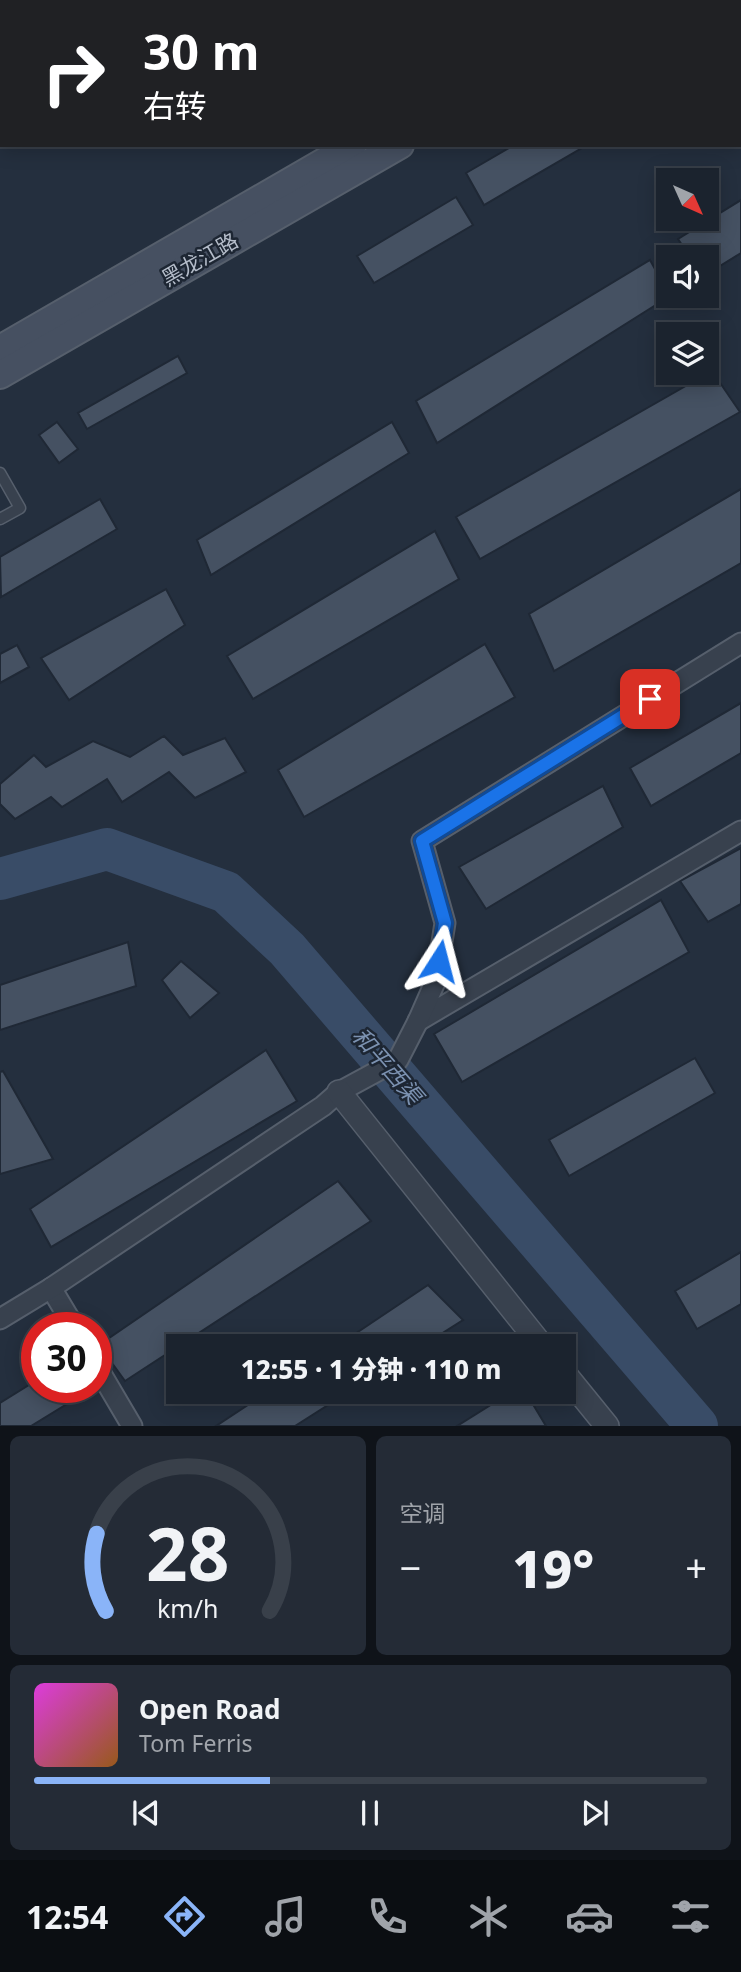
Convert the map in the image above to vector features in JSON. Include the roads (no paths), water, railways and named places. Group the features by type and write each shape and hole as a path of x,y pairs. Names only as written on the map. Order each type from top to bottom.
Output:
{"main road":[{"name":"黑龙江路","path":"0,349 350,147"},
{"name":"黑龙江路","path":"0,375 397,147"}],"street":[{"path":"0,1319 323,1107 340,1092 398,1060 436,980 445,923 422,841 741,642"},
{"path":"418,1021 741,831"},
{"path":"340,1092 532,1334"},
{"path":"51,1288 65,1312"},
{"path":"576,1388 607,1426"},
{"path":"112,1392 132,1426"}],"lane":[{"path":"0,472 20,508 0,519"}],"waterway":[{"name":"和平西渠","path":"0,879 107,849 226,892 287,949 697,1426"}]}
